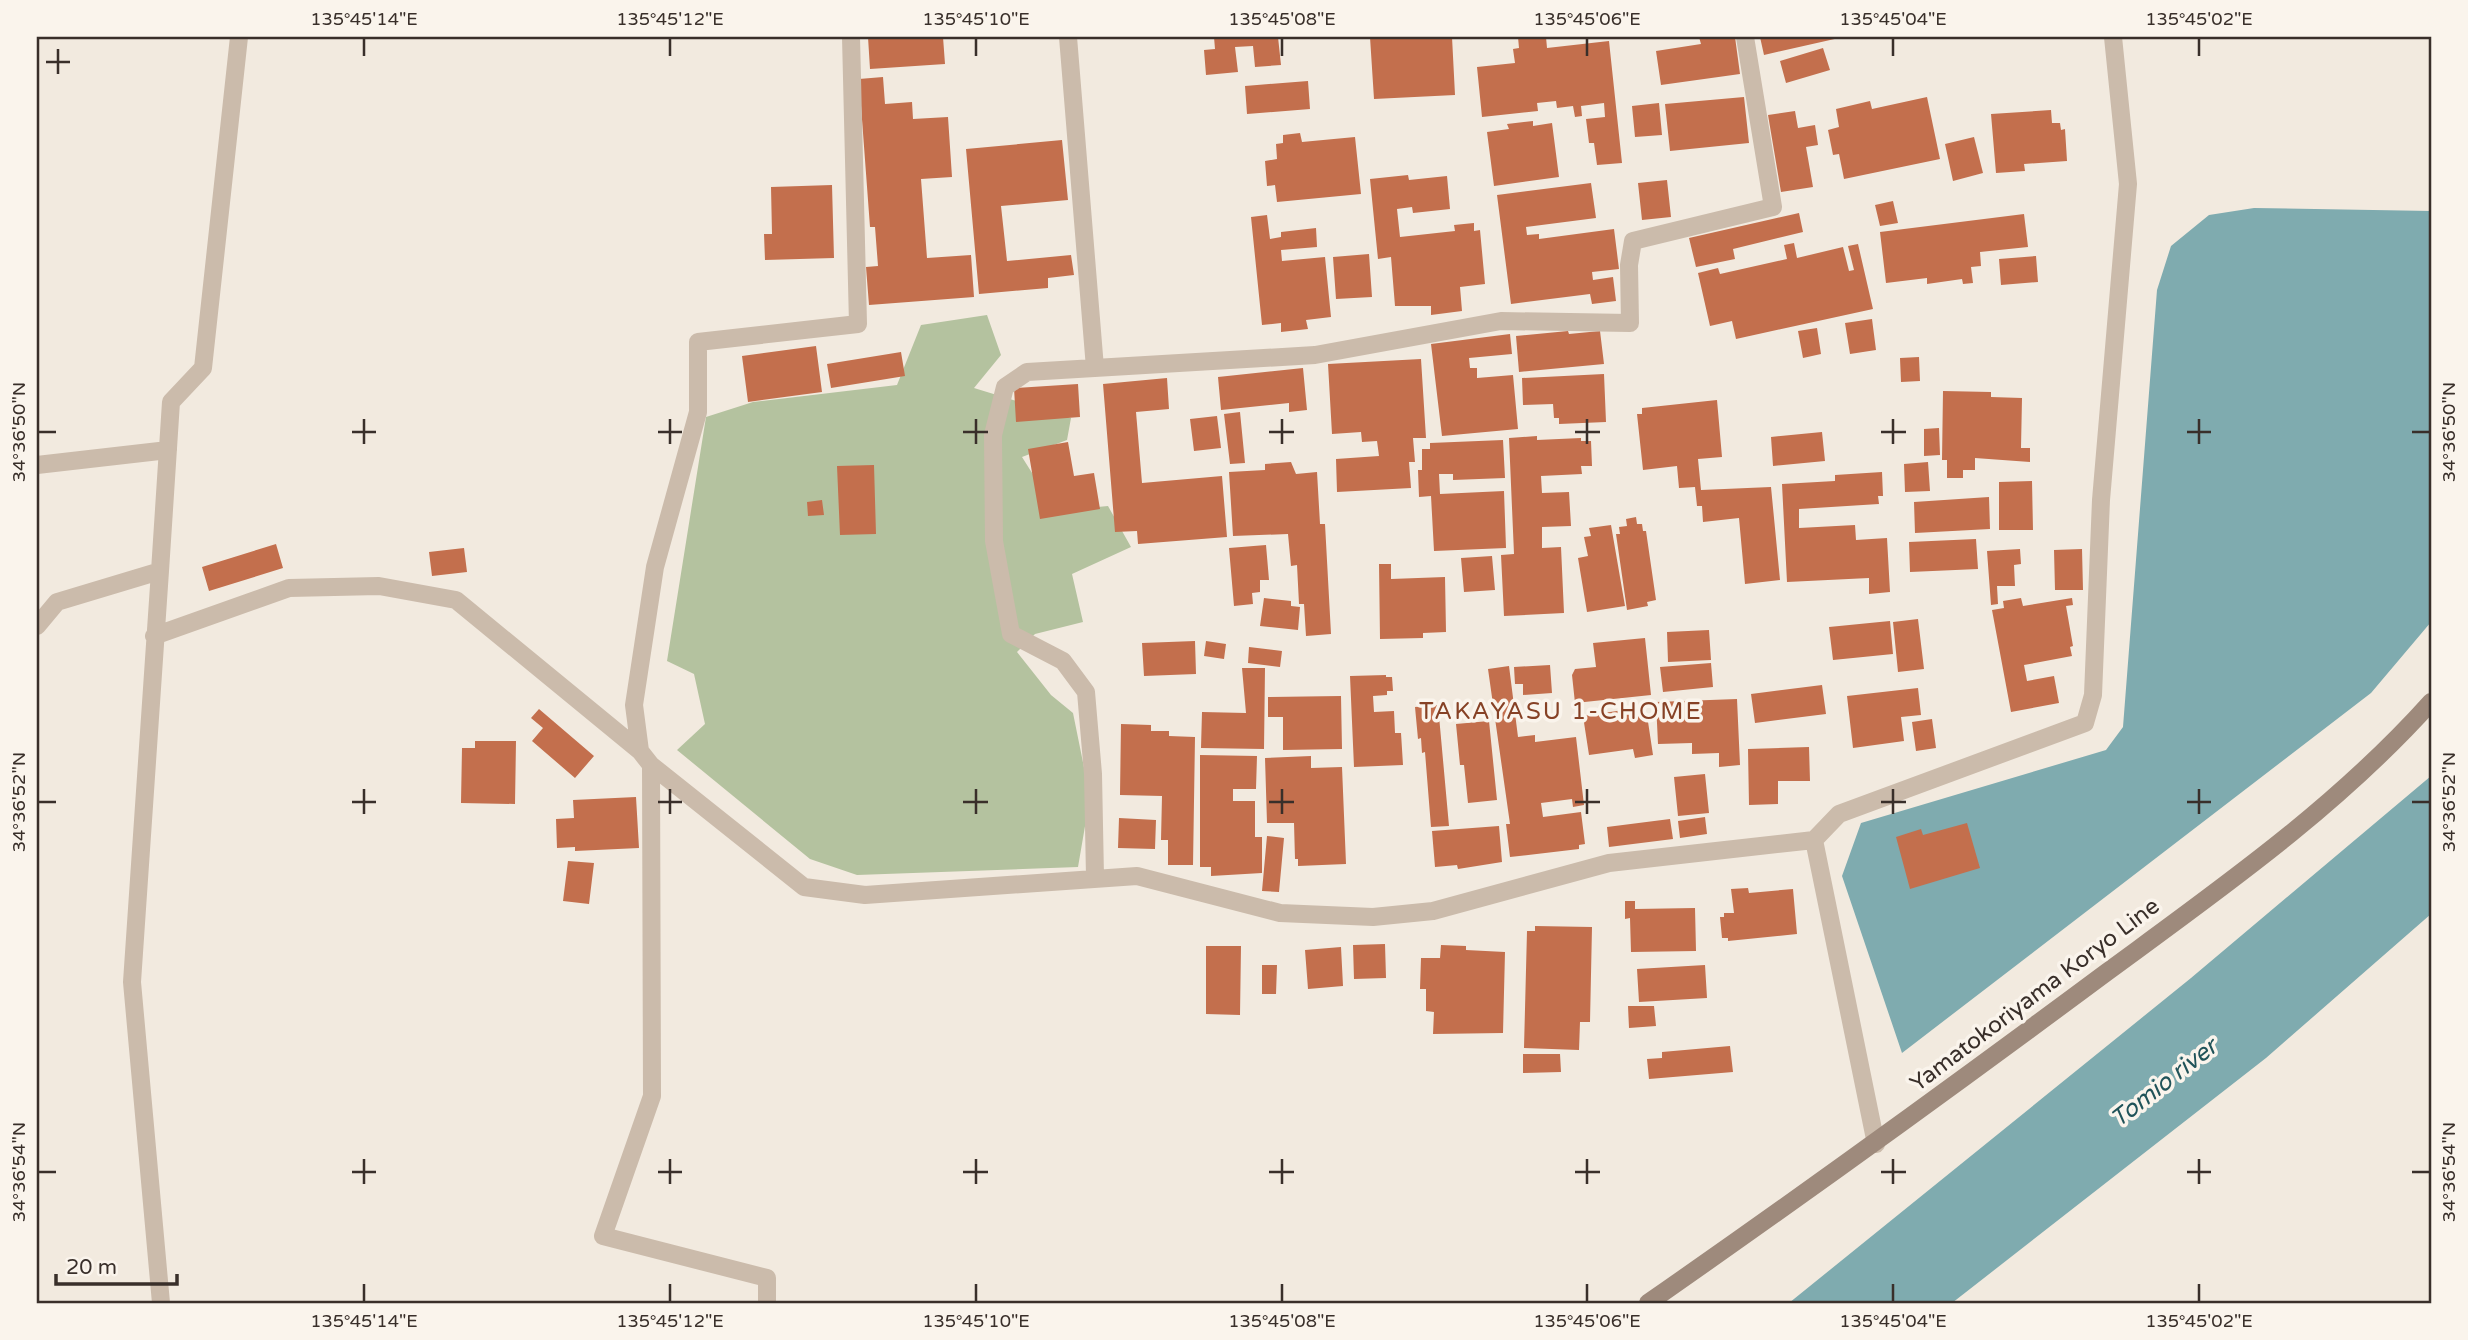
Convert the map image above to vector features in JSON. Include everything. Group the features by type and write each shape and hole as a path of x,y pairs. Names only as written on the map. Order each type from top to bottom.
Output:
{"main road":[{"name":"Yamatokoriyama Koryo Line","path":"1648,1303 1876,1144 2275,848 2407,729 2431,702"}],"street":[{"path":"161,1303 132,982 171,402 203,368 239,37"},
{"path":"767,1303 768,1278 603,1236 652,1096 646,758 634,705 655,567 698,412 698,342 858,324 851,37"},
{"path":"1068,37 1094,369"},
{"path":"1094,877 1093,774 1086,692 1063,662 1011,634 994,541 993,435 1005,387 1027,372 1315,355 1501,321 1630,323 1629,265 1633,241 1773,207 1745,37"},
{"path":"154,635 289,588 379,586 456,600 804,887 865,895 1137,876 1280,913 1373,916 1433,911 1609,863 1814,840 1839,814 2085,723 2093,695 2101,500 2128,184 2113,37"},
{"path":"37,465 168,450"},
{"path":"37,626 57,601 160,571"},
{"path":"1814,840 1876,1144"}],"green space":[{"path":"987,315 1001,355 974,388 1071,418 1067,440 1022,457 1056,511 1108,506 1131,547 1072,574 1083,622 1035,634 1017,652 1051,695 1073,713 1090,797 1078,867 857,875 810,859 677,750 705,724 694,674 667,661 706,417 753,402 897,385 921,325"}],"water":[{"path":"2254,208 2431,211 2431,622 2371,693 1902,1053 1842,876 1861,823 2106,750 2123,727 2157,290 2171,246 2209,215"},
{"name":"Tomio river","path":"2431,776 2431,914 2266,1058 1952,1303 1789,1303 2191,978"}],"building":[{"path":"868,37 943,37 945,64 870,69"},
{"path":"1214,37 1278,37 1281,65 1255,67 1253,46 1235,47 1238,72 1206,75 1204,50 1215,49"},
{"path":"1370,37 1452,37 1455,95 1374,99"},
{"path":"1518,37 1546,37 1547,48 1609,41 1622,163 1597,165 1594,143 1589,143 1586,119 1605,117 1604,103 1581,106 1582,116 1575,117 1573,106 1557,108 1556,101 1537,103 1538,111 1482,117 1477,67 1515,63 1513,49 1519,48"},
{"path":"1699,37 1735,37 1740,74 1661,85 1656,51 1701,44"},
{"path":"1760,37 1839,37 1839,38 1764,55"},
{"path":"1823,48 1830,70 1786,83 1780,61"},
{"path":"883,77 885,104 912,102 913,119 948,117 952,177 921,179 927,258 971,255 974,297 869,305 866,267 878,266 875,227 870,227 859,79"},
{"path":"1308,81 1310,109 1247,114 1245,86"},
{"path":"1744,97 1749,143 1670,151 1665,104"},
{"path":"1927,97 1940,159 1844,179 1839,154 1833,155 1828,130 1839,127 1836,109 1870,101 1872,109"},
{"path":"1659,103 1662,135 1635,137 1632,106"},
{"path":"2051,110 2052,123 2060,123 2061,130 2065,129 2067,161 2024,164 2025,171 1996,173 1991,114"},
{"path":"1795,111 1798,128 1815,125 1818,145 1806,147 1813,187 1781,192 1768,115"},
{"path":"1533,121 1533,126 1552,123 1559,177 1494,186 1487,132 1509,129 1507,124"},
{"path":"1300,133 1302,142 1355,137 1361,194 1277,202 1275,185 1267,186 1265,161 1277,159 1276,144 1283,143 1283,135"},
{"path":"1974,137 1983,173 1953,181 1945,144"},
{"path":"1062,140 1068,200 1001,206 1007,261 1071,255 1074,275 1048,278 1048,288 979,294 966,149"},
{"path":"1408,175 1409,180 1447,176 1450,209 1413,213 1412,207 1397,209 1400,237 1455,231 1454,225 1474,223 1474,231 1480,230 1485,284 1460,287 1462,311 1431,315 1431,306 1395,306 1391,257 1378,259 1370,179"},
{"path":"1667,180 1671,217 1642,220 1638,183"},
{"path":"1591,183 1596,218 1526,227 1527,235 1539,234 1539,239 1614,229 1619,269 1592,272 1593,280 1613,277 1616,301 1592,304 1590,294 1511,304 1497,195"},
{"path":"832,185 834,258 765,260 764,234 772,234 771,187"},
{"path":"1893,201 1898,223 1880,226 1875,205"},
{"path":"1799,213 1803,232 1733,249 1735,259 1696,267 1689,238"},
{"path":"2024,214 2028,247 1980,252 1981,266 1971,267 1973,283 1963,284 1962,279 1927,284 1927,278 1886,283 1880,232"},
{"path":"1267,215 1270,239 1281,237 1281,232 1316,228 1317,247 1281,250 1282,261 1325,257 1331,317 1306,320 1308,329 1281,332 1281,323 1262,325 1251,217"},
{"path":"1794,243 1797,258 1843,247 1849,271 1854,270 1848,246 1858,244 1873,309 1736,339 1732,321 1710,326 1698,273 1718,268 1720,274 1787,259 1784,245"},
{"path":"1369,254 1372,297 1336,299 1333,257"},
{"path":"2036,256 2038,282 2001,285 1999,259"},
{"path":"1872,319 1876,350 1850,354 1845,323"},
{"path":"1817,328 1821,354 1803,358 1798,331"},
{"path":"1568,331 1569,334 1600,331 1604,364 1519,372 1516,336"},
{"path":"1510,334 1512,354 1469,358 1470,368 1477,368 1477,378 1513,375 1518,429 1442,436 1431,344"},
{"path":"816,346 822,392 748,402 742,356"},
{"path":"901,352 905,376 831,388 827,364"},
{"path":"1919,357 1920,381 1901,382 1900,358"},
{"path":"1421,359 1426,438 1413,438 1415,462 1409,462 1411,488 1337,492 1336,459 1379,456 1377,441 1362,442 1361,432 1332,434 1328,364"},
{"path":"1303,368 1307,410 1289,412 1289,403 1221,410 1218,377"},
{"path":"1604,374 1606,422 1559,424 1559,418 1554,418 1553,404 1523,405 1522,378"},
{"path":"1167,378 1169,409 1136,412 1142,483 1222,476 1227,537 1138,544 1137,531 1115,532 1103,384"},
{"path":"1078,384 1080,417 1016,422 1014,388"},
{"path":"1943,391 1991,392 1991,397 2022,398 2021,448 2030,448 2030,462 1975,458 1975,470 1963,470 1963,478 1947,478 1947,460 1942,460"},
{"path":"1717,400 1722,457 1698,459 1701,490 1771,487 1780,580 1745,584 1739,518 1703,522 1702,506 1697,506 1695,487 1679,488 1677,466 1643,470 1637,414 1642,414 1642,408"},
{"path":"1240,412 1245,463 1230,464 1224,414"},
{"path":"1217,416 1221,448 1194,451 1190,419"},
{"path":"1939,428 1940,455 1924,456 1924,429"},
{"path":"1822,432 1825,461 1773,466 1771,437"},
{"path":"1537,436 1537,440 1581,438 1581,441 1591,441 1592,466 1581,466 1582,474 1541,476 1542,493 1569,492 1571,526 1542,527 1542,548 1561,547 1564,613 1504,616 1501,555 1514,554 1509,438"},
{"path":"1503,440 1505,478 1453,480 1453,474 1439,474 1440,494 1504,491 1506,548 1434,551 1431,496 1419,497 1418,470 1422,470 1422,449 1430,449 1430,443"},
{"path":"1068,442 1074,476 1094,473 1100,509 1040,519 1028,449"},
{"path":"1291,462 1296,474 1317,472 1320,524 1325,524 1331,634 1306,636 1304,604 1299,604 1297,565 1291,566 1288,534 1233,536 1229,472 1265,470 1265,464"},
{"path":"1928,462 1930,491 1905,492 1904,464"},
{"path":"874,465 876,534 840,535 837,466"},
{"path":"1882,472 1883,496 1878,496 1879,504 1799,509 1799,528 1855,525 1856,540 1887,538 1890,592 1869,594 1869,578 1787,582 1782,484 1835,481 1835,475"},
{"path":"2032,481 2033,530 1999,530 1999,482"},
{"path":"1989,497 1990,529 1915,533 1914,502"},
{"path":"822,500 824,515 808,516 807,502"},
{"path":"1636,517 1637,524 1642,524 1643,531 1646,531 1656,600 1647,602 1648,606 1627,610 1616,534 1620,534 1619,527 1627,526 1626,519"},
{"path":"1611,525 1625,606 1587,612 1578,558 1588,556 1584,537 1591,536 1589,528"},
{"path":"1976,539 1978,569 1910,572 1909,542"},
{"path":"276,544 283,568 209,591 202,567"},
{"path":"1266,545 1269,580 1260,580 1260,592 1252,593 1253,604 1234,606 1229,548"},
{"path":"464,548 467,572 432,576 429,552"},
{"path":"2020,549 2021,564 2014,565 2015,586 1997,586 1998,604 1991,605 1987,551"},
{"path":"2082,549 2083,590 2055,590 2054,550"},
{"path":"1492,556 1495,590 1464,592 1461,558"},
{"path":"1379,564 1391,564 1391,579 1445,577 1446,632 1423,633 1423,638 1380,639"},
{"path":"1264,598 1291,601 1291,606 1300,607 1298,630 1260,626"},
{"path":"2021,598 2023,606 2072,598 2073,605 2066,606 2073,646 2070,647 2072,656 2024,665 2027,681 2054,676 2059,703 2011,712 1992,610 2004,608 2003,601"},
{"path":"1918,619 1924,669 1898,672 1893,622"},
{"path":"1890,621 1893,654 1833,660 1829,627"},
{"path":"1709,630 1711,660 1668,662 1667,632"},
{"path":"1645,638 1651,695 1575,703 1572,675 1575,669 1596,667 1593,643"},
{"path":"1195,641 1196,674 1144,676 1142,643"},
{"path":"1206,641 1226,644 1224,659 1204,656"},
{"path":"1249,647 1282,651 1280,667 1248,663"},
{"path":"1711,663 1713,687 1663,692 1660,667"},
{"path":"1550,665 1552,693 1523,695 1523,684 1515,684 1514,667"},
{"path":"1509,666 1518,737 1535,735 1535,742 1576,737 1584,805 1573,807 1572,799 1541,803 1543,817 1581,812 1585,844 1579,845 1579,849 1510,857 1506,824 1510,824 1488,669"},
{"path":"1242,668 1265,668 1264,749 1201,748 1202,712 1246,713"},
{"path":"1350,676 1392,677 1393,691 1387,691 1387,695 1373,696 1374,712 1394,711 1395,733 1401,733 1403,765 1354,767"},
{"path":"1822,685 1826,714 1755,723 1751,694"},
{"path":"1918,688 1921,715 1901,717 1904,741 1853,748 1847,696"},
{"path":"1341,696 1342,749 1283,750 1283,717 1268,717 1268,697"},
{"path":"1737,699 1740,765 1719,767 1719,753 1692,754 1692,743 1658,744 1656,702"},
{"path":"1438,705 1449,826 1431,827 1425,752 1422,753 1421,738 1418,739 1415,707"},
{"path":"1637,708 1639,715 1647,715 1653,755 1635,758 1633,749 1589,755 1583,716"},
{"path":"539,709 594,756 575,778 532,741 543,728 531,718"},
{"path":"1932,719 1936,748 1916,751 1912,722"},
{"path":"1489,721 1497,800 1468,803 1464,765 1460,765 1456,724"},
{"path":"1121,724 1151,725 1151,731 1169,731 1169,736 1195,737 1193,865 1168,865 1168,840 1161,840 1162,796 1120,795"},
{"path":"475,741 516,741 515,804 461,803 462,748 475,748"},
{"path":"1809,747 1810,781 1778,781 1778,804 1749,805 1748,749"},
{"path":"1200,755 1257,756 1256,789 1233,789 1233,801 1255,801 1255,837 1262,837 1262,873 1211,876 1211,867 1200,867"},
{"path":"1311,756 1311,768 1342,767 1346,864 1298,866 1298,859 1295,859 1294,823 1267,823 1265,758"},
{"path":"1705,774 1709,813 1678,816 1674,777"},
{"path":"636,797 639,848 575,851 575,847 557,848 556,819 574,818 573,800"},
{"path":"1705,817 1707,834 1680,838 1678,821"},
{"path":"1119,818 1156,820 1155,849 1118,848"},
{"path":"1670,819 1673,839 1609,847 1607,827"},
{"path":"1967,823 1980,868 1910,889 1896,837 1921,829 1923,835"},
{"path":"1499,826 1502,862 1458,869 1457,865 1435,867 1432,831"},
{"path":"1267,836 1284,838 1279,892 1262,891"},
{"path":"568,861 594,863 589,904 563,901"},
{"path":"1748,888 1749,893 1793,889 1797,934 1728,941 1728,938 1722,938 1720,917 1724,917 1724,913 1734,913 1731,889"},
{"path":"1625,901 1635,901 1635,909 1695,908 1696,951 1631,952 1630,918 1625,919"},
{"path":"1535,926 1592,927 1590,1022 1580,1022 1579,1050 1524,1048 1527,931 1535,931"},
{"path":"1385,944 1386,978 1354,979 1353,945"},
{"path":"1441,945 1466,946 1466,950 1505,952 1503,1033 1433,1034 1434,1012 1426,1011 1426,989 1420,989 1421,958 1440,958"},
{"path":"1206,946 1241,946 1240,1015 1206,1014"},
{"path":"1341,947 1343,986 1308,989 1305,950"},
{"path":"1262,965 1277,965 1276,994 1262,994"},
{"path":"1705,965 1707,998 1639,1002 1637,969"},
{"path":"1628,1006 1654,1006 1656,1026 1629,1028"},
{"path":"1730,1046 1733,1072 1649,1079 1647,1059 1662,1058 1662,1052"},
{"path":"1523,1054 1560,1054 1561,1072 1523,1073"}],"district":[{"name":"TAKAYASU 1-CHOME","path":"1561,711"}]}
